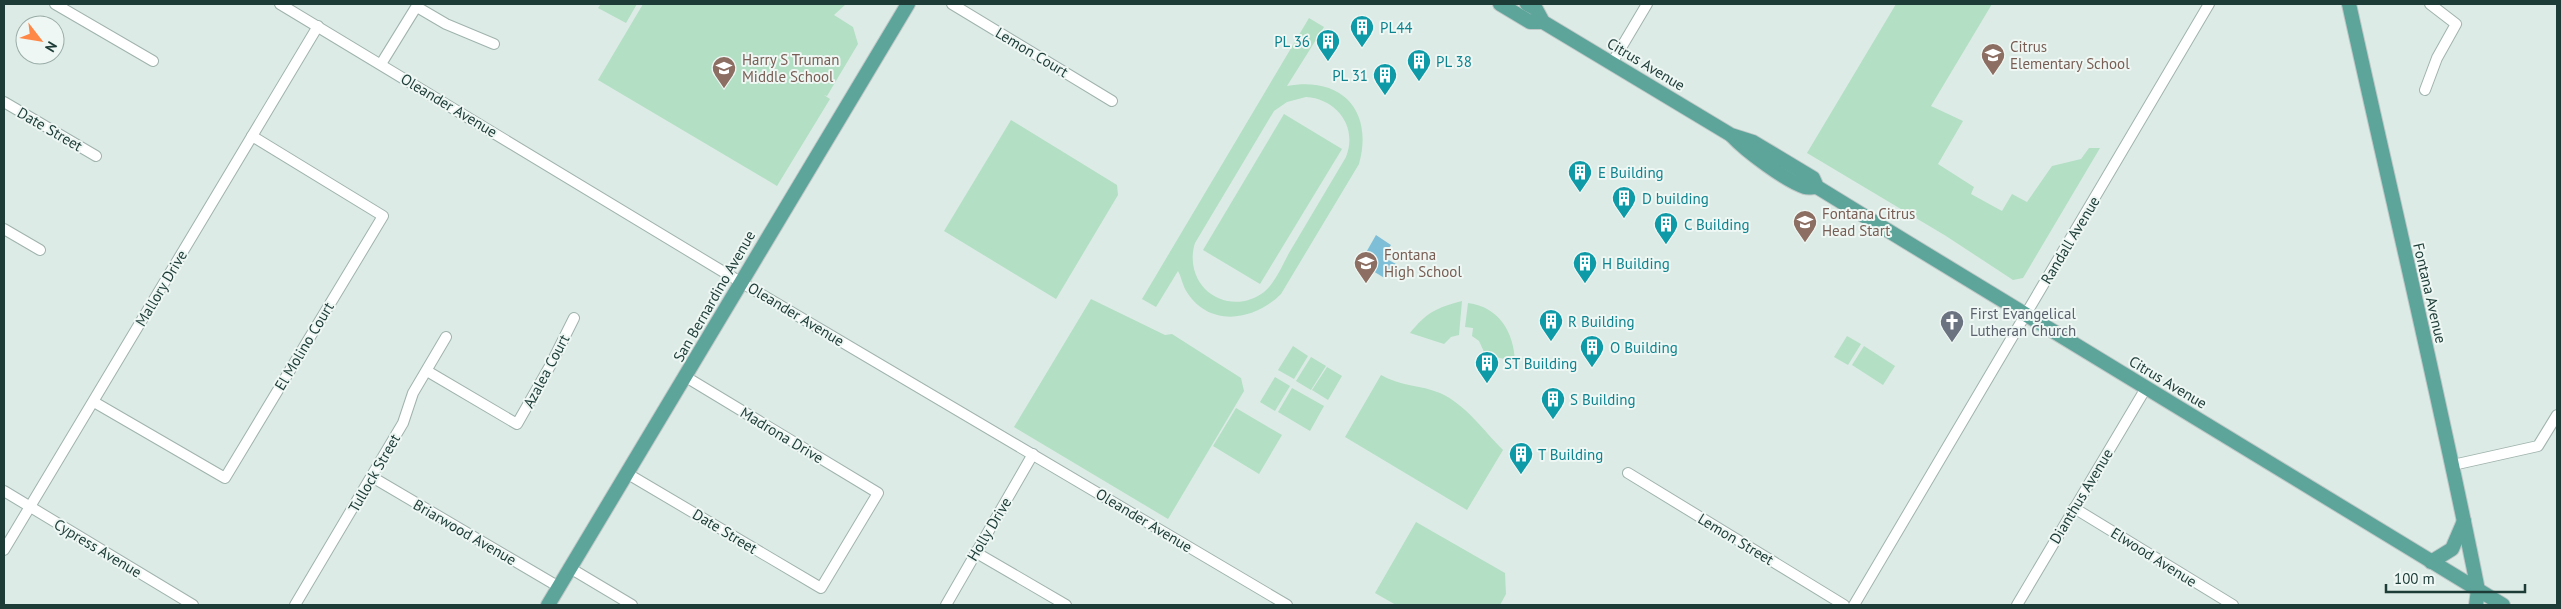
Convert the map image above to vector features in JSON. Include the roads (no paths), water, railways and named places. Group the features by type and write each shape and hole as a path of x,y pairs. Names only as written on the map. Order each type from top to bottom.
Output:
{"main road":[{"name":"San Bernardino Avenue","path":"548,605 908,4"},
{"name":"Citrus Avenue","path":"1500,4 1530,22 1543,22 1731,135 1762,147 1813,178 1817,187 2503,605"},
{"name":"Citrus Avenue","path":"1527,4 1536,9 1543,22"},
{"name":"Fontana Avenue","path":"2349,4 2396,220 2453,466 2478,590 2476,605"},
{"path":"2432,562 2452,549 2464,520"},
{"name":"Fontana Avenue","path":"2478,590 2488,605"}],"street":[{"path":"55,4 153,61"},
{"name":"Oleander Avenue","path":"280,4 742,282 1287,605"},
{"name":"Lemon Court","path":"952,4 1112,100"},
{"path":"1612,63 1647,4"},
{"name":"Randall Avenue","path":"1854,605 2209,4"},
{"path":"2426,90 2437,58 2456,24 2430,4"},
{"path":"381,64 418,5 446,24 494,44"},
{"name":"Mallory Drive","path":"4,550 318,26"},
{"name":"Date Street","path":"4,102 96,156"},
{"name":"El Molino Court","path":"94,402 225,478 383,216 252,136"},
{"path":"4,229 40,250"},
{"name":"Azalea Court","path":"427,371 517,424 550,366 574,318"},
{"name":"Tullock Street","path":"295,605 403,423 413,393 446,337"},
{"name":"Madrona Drive","path":"686,377 878,493 821,588"},
{"name":"Dianthus Avenue","path":"2017,605 2146,388"},
{"path":"2453,466 2538,446 2557,415"},
{"name":"Holly Drive","path":"946,605 1033,454"},
{"name":"Lemon Street","path":"1628,473 1844,605"},
{"name":"Date Street","path":"628,474 821,588"},
{"name":"Briarwood Avenue","path":"372,477 559,586"},
{"name":"Cypress Avenue","path":"4,491 193,605"},
{"name":"Elwood Avenue","path":"2074,508 2233,605"},
{"path":"975,552 1066,605"},
{"path":"570,568 632,605"}],"water":[{"path":"1376,235 1391,245 1383,257 1396,264 1386,279 1360,263"}],"place":[{"name":"PL44","path":"1362,48"},
{"name":"PL 36","path":"1328,62"},
{"name":"Citrus Elementary School","path":"1993,76"},
{"name":"PL 38","path":"1419,82"},
{"name":"Harry S Truman Middle School","path":"724,89"},
{"name":"PL 31","path":"1385,96"},
{"name":"E Building","path":"1580,193"},
{"name":"D building","path":"1624,219"},
{"name":"Fontana Citrus Head Start","path":"1805,243"},
{"name":"C Building","path":"1666,245"},
{"name":"Fontana High School","path":"1366,284"},
{"name":"H Building","path":"1585,284"},
{"name":"R Building","path":"1551,342"},
{"name":"First Evangelical Lutheran Church","path":"1952,343"},
{"name":"O Building","path":"1592,368"},
{"name":"ST Building","path":"1487,384"},
{"name":"S Building","path":"1553,420"},
{"name":"T Building","path":"1521,475"}]}
